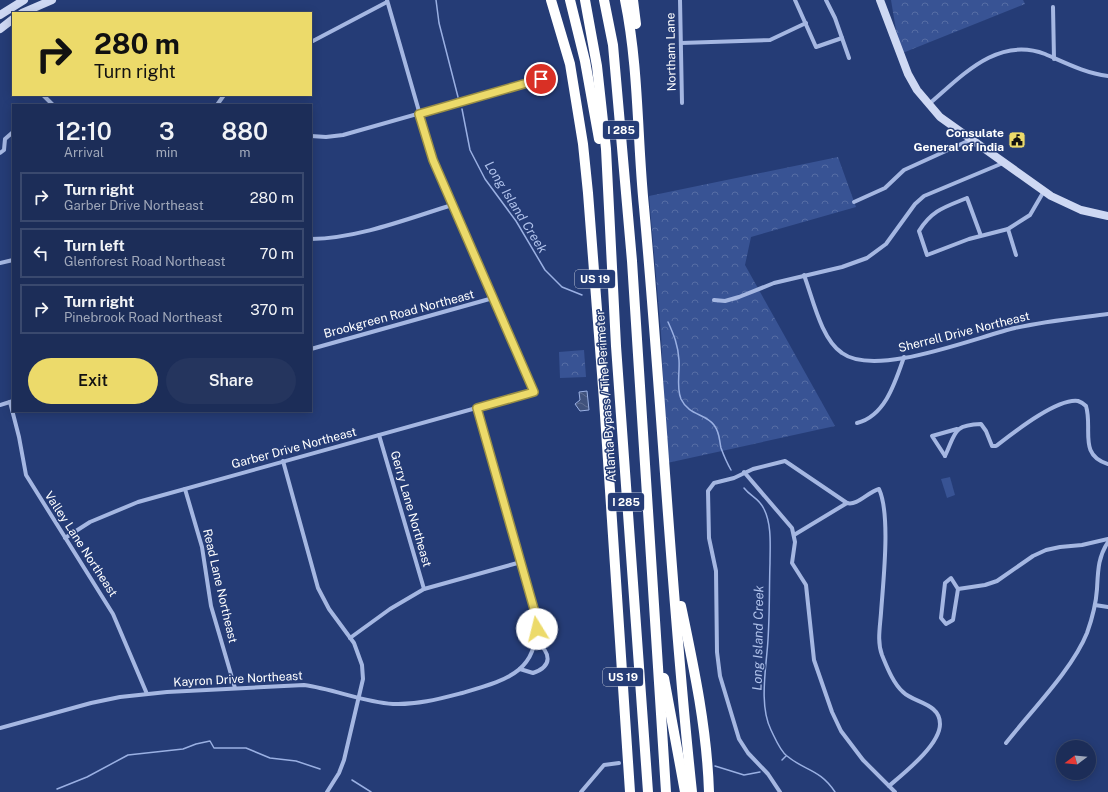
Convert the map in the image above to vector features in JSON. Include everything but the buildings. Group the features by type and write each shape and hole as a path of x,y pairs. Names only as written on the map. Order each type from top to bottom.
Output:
{"highway":[{"name":"US 19","path":"552,0 570,64 583,144 588,193 604,400 630,792"},
{"path":"570,0 589,81 608,205"},
{"name":"Atlanta Bypass / The Perimeter","path":"585,0 602,102 617,361 648,792"},
{"name":"I 285","path":"604,0 613,45 632,261 666,792"},
{"path":"625,0 635,64 638,142 656,343 671,558 692,792"},
{"path":"633,0 637,36 639,88 638,142"},
{"path":"671,558 695,676 708,756 709,792"},
{"path":"655,633 685,792"}],"main road":[{"path":"0,15 24,0"},
{"path":"24,12 52,0"},
{"path":"880,0 908,74 928,104 940,117 970,140 1044,191 1071,206 1108,216"},
{"path":"0,29 12,20"}],"street":[{"name":"Northam Lane","path":"680,0 682,103"},
{"path":"795,0 816,47 842,38"},
{"path":"826,0 835,18 849,58"},
{"path":"312,41 387,1 433,160 493,298"},
{"path":"1053,6 1054,59"},
{"path":"681,43 770,40 806,23"},
{"path":"928,104 974,65 996,53 1012,50 1038,52 1075,68 1108,76"},
{"path":"312,136 326,137 343,135 541,79"},
{"path":"44,96 52,104"},
{"path":"0,153 4,150 5,139 12,133"},
{"path":"854,202 885,188 904,170 970,140"},
{"path":"714,300 725,301 774,283 842,267 867,258 886,244 915,204 924,196 1003,163"},
{"path":"981,236 967,198 945,207 927,218 919,231 927,256 969,239 981,236 1008,229 1030,215 1044,191"},
{"path":"312,239 343,236 398,222 452,205"},
{"path":"1008,229 1016,255"},
{"path":"0,263 12,260"},
{"name":"Sherrell Drive Northeast","path":"804,275 828,340 842,354 858,361 878,362 922,354 1015,328 1108,314"},
{"name":"Brookgreen Road Northeast","path":"312,349 493,298"},
{"name":"Garber Drive Northeast","path":"65,538 90,522 116,510 283,461 534,392 493,298"},
{"path":"857,423 876,414 897,378 904,357"},
{"path":"957,429 945,456 932,436 957,429 966,424 981,424 986,431 992,446 996,446 1030,420 1067,403 1078,401 1086,406 1090,417 1088,444 1090,452 1102,462 1108,464"},
{"path":"0,404 11,402"},
{"name":"Kayron Drive Northeast","path":"0,728 91,703 147,694 304,685 326,688 392,704 426,702 498,683 510,677 520,669 530,656 536,641 536,616 477,408"},
{"name":"Valley Lane Northeast","path":"13,412 26,475 113,614 147,694"},
{"name":"Gerry Lane Northeast","path":"380,435 424,589"},
{"path":"283,461 318,588 329,609 358,650 362,665 362,679 359,697 344,760 339,773 327,792"},
{"path":"780,792 768,774 748,753 739,739 718,664 716,571 709,538 708,490 714,483 734,478 744,472 785,461 846,503"},
{"path":"744,472 788,521 794,535 792,563 806,585 814,660 832,712 841,731 852,748 895,792"},
{"name":"Read Lane Northeast","path":"186,489 202,547 212,606 234,688"},
{"path":"794,535 846,503 854,503 872,490 879,489 881,494 885,538 879,633 881,652 886,666 901,691 930,706 937,714 940,723 938,732 922,758 889,786"},
{"path":"958,589 997,581 1033,556 1046,550 1082,545 1108,539"},
{"path":"1006,743 1073,659 1086,634 1095,605 1100,558 1108,542"},
{"path":"350,638 390,609 424,589 521,562"},
{"path":"951,578 958,589 953,620 946,624 941,618 945,583 951,578"},
{"path":"1095,605 1108,607"},
{"path":"520,669 533,673 541,670 547,662 548,657 545,648 536,641"},
{"path":"581,792 600,768 609,764 618,763"}],"green space":[{"path":"891,0 1023,0 1025,4 900,54"},
{"path":"838,157 856,207 751,237 745,265 835,426 667,463 661,333 649,196"},
{"path":"584,350 586,377 560,378 559,352"},
{"path":"950,477 955,495 947,498 941,479"}],"water":[{"path":"587,391 589,410 580,411 575,404 580,400 579,392"}],"waterway":[{"name":"Long Island Creek","path":"436,0 439,23 458,97"},
{"name":"Long Island Creek","path":"462,109 470,150 485,179 516,221 545,270 562,287 582,295"},
{"name":"Long Island Creek","path":"668,322 678,350 678,380 681,399 688,409 706,418 714,425 718,433 721,448 731,470"},
{"name":"Long Island Creek","path":"744,488 762,505 767,515 770,536 769,619 764,691 765,712 771,730 784,754 818,774 835,792"},
{"path":"57,789 87,777 128,755 183,749 210,741 214,748 246,748 270,758 296,761 320,769"},
{"name":"Long Island Creek","path":"782,760 786,756"},
{"path":"715,766 744,775 760,772"},
{"path":"352,780 371,792"}],"place":[{"name":"Consulate General of India","path":"1017,140"}],"route":[{"path":"537,629 536,616 477,408 534,392 433,160 419,114 541,79"}]}
